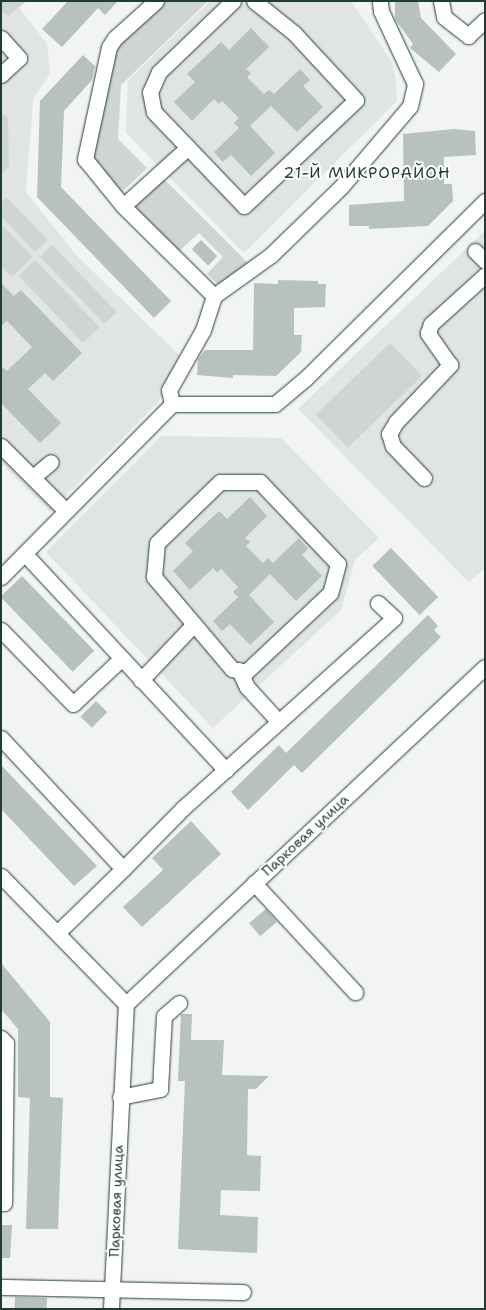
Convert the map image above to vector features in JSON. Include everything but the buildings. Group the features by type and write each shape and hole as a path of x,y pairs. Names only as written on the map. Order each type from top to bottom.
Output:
{"street":[{"path":"156,1 115,38 109,47 84,159 123,206 214,296"},
{"path":"233,1 159,72 150,92 154,112 186,149 244,206 356,100 294,33 254,1"},
{"path":"441,1 444,17 468,36 485,20"},
{"path":"172,404 169,390 203,330 214,296 271,255 341,187 410,106 415,84 377,4"},
{"path":"1,38 19,58 1,75"},
{"path":"123,206 186,149"},
{"path":"1,577 65,510 172,404 275,404 306,378 485,201"},
{"path":"424,478 393,446 389,434 396,422 450,365 428,333 431,324 485,275"},
{"path":"1,446 65,510"},
{"path":"33,477 51,462"},
{"path":"220,482 260,482 338,564 330,594 246,672 238,670 232,669 154,577 157,543 220,482"},
{"path":"25,554 120,659 226,770"},
{"path":"57,933 226,770 394,618 378,603"},
{"path":"141,680 194,624"},
{"path":"1,630 73,704 120,659"},
{"name":"Парковая улица","path":"111,1309 126,1004 485,667"},
{"path":"238,670 247,687 279,722"},
{"path":"1,738 123,869"},
{"path":"1,876 126,1004"},
{"path":"254,884 355,992"},
{"path":"120,1097 160,1090 164,1016 179,1003"},
{"path":"1,1038 6,1043 4,1203 1,1203"},
{"path":"1,1288 243,1292"}],"shaded area":[{"path":"1,1 14,1 47,44 50,74 33,99 26,192 76,255 179,355 159,401 50,512 1,463"},
{"path":"1,1 27,1 8,16 1,10"},
{"path":"164,1 208,1 121,85 118,139 147,168 122,192 117,190 91,157 116,42"},
{"path":"210,1 351,1 393,64 396,83 397,101 244,253 126,133 128,80"},
{"path":"1,114 8,117 9,167 1,174"},
{"path":"161,176 250,265 222,288 207,274 223,257 199,233 179,251 135,207 134,204"},
{"path":"6,197 48,240 35,252 1,216 1,202"},
{"path":"1,224 33,257 12,277 1,266"},
{"path":"485,231 485,568 469,582 298,409"},
{"path":"52,245 117,312 104,324 40,257"},
{"path":"35,260 100,327 83,343 18,276"},
{"path":"390,343 422,376 348,448 316,415"},
{"path":"161,436 281,438 379,538 355,560 341,610 213,728 46,552"}],"district":[{"name":"21-Й МИКРОРАЙОН","path":"367,173"}]}
